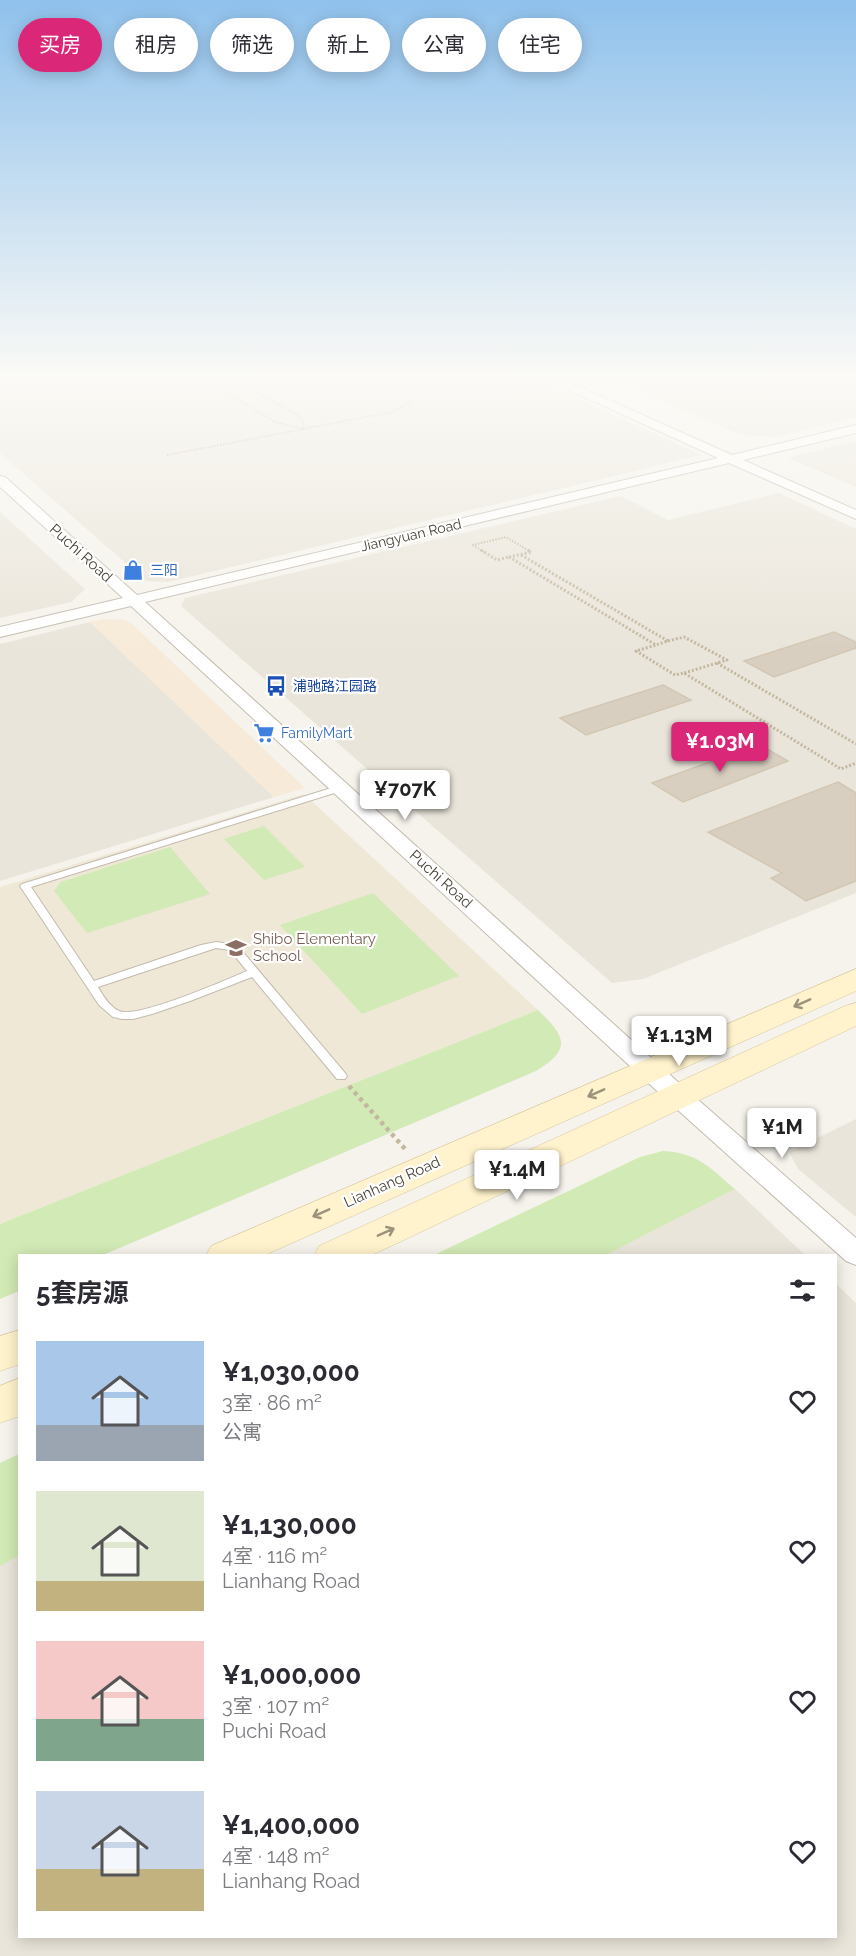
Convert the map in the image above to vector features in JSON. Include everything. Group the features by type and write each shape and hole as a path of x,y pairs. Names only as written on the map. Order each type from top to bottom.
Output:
{"street":[{"name":"Jiangyuan Road","path":"0,632 669,467"},
{"path":"761,467 856,515"},
{"path":"782,467 835,491"},
{"name":"Puchi Road","path":"0,480 679,1097 856,1254"},
{"name":"Lianhang Road","path":"230,1254 856,979"},
{"path":"337,1254 856,1014"},
{"path":"0,1354 18,1347"},
{"path":"0,1405 18,1397"}],"lane":[{"path":"254,972 144,1013 122,1016 108,1008 24,886 341,788"},
{"path":"92,986 216,945 233,947 341,1076"}],"path":[{"path":"506,537 531,552 509,557 497,560 473,545 506,537"},
{"path":"521,554 669,641"},
{"path":"509,557 656,645"},
{"path":"684,637 727,660 675,675 636,651 669,641 684,637"},
{"path":"717,663 856,744"},
{"path":"684,673 841,769 856,763"},
{"path":"341,1076 423,1169"}],"shaded area":[{"path":"16,467 650,467 168,582 146,581"},
{"path":"810,467 856,467 856,487"},
{"path":"779,493 856,529 856,893 643,979 612,983 181,606 185,598 621,496 668,520"},
{"path":"0,512 85,589 71,602 0,618"},
{"path":"104,619 125,620 131,623 305,788 274,797 90,622"},
{"path":"90,622 274,797 0,881 0,644"},
{"name":"Shibo Elementary School","path":"304,794 538,1010 0,1224 0,887"},
{"path":"856,1119 856,1217 798,1169 789,1152"},
{"path":"735,1189 804,1254 608,1254"},
{"path":"837,1285 856,1303 856,1956 0,1956 0,1566 18,1557 18,1938 837,1938"}],"green space":[{"path":"264,826 305,867 264,880 224,839"},
{"path":"170,847 210,894 87,933 54,891 61,882"},
{"path":"373,893 459,976 362,1014 280,925"},
{"path":"538,1010 559,1035 560,1049 556,1056 536,1071 105,1254 18,1254 18,1291 0,1299 0,1224"},
{"path":"663,1151 694,1158 735,1189 608,1254 436,1254 640,1157"},
{"path":"18,1454 18,1557 0,1566 0,1463"}],"building":[{"path":"834,632 856,642 856,648 774,677 744,661"},
{"path":"663,685 691,700 586,735 560,718"},
{"path":"759,744 788,761 683,802 652,783"},
{"path":"838,782 856,793 856,881 806,901 771,878 782,873 708,832"}],"place":[{"name":"三阳","path":"133,570"},
{"name":"浦驰路江园路","path":"276,686"},
{"name":"FamilyMart","path":"264,733"},
{"name":"Shibo Elementary School","path":"236,948"}]}
